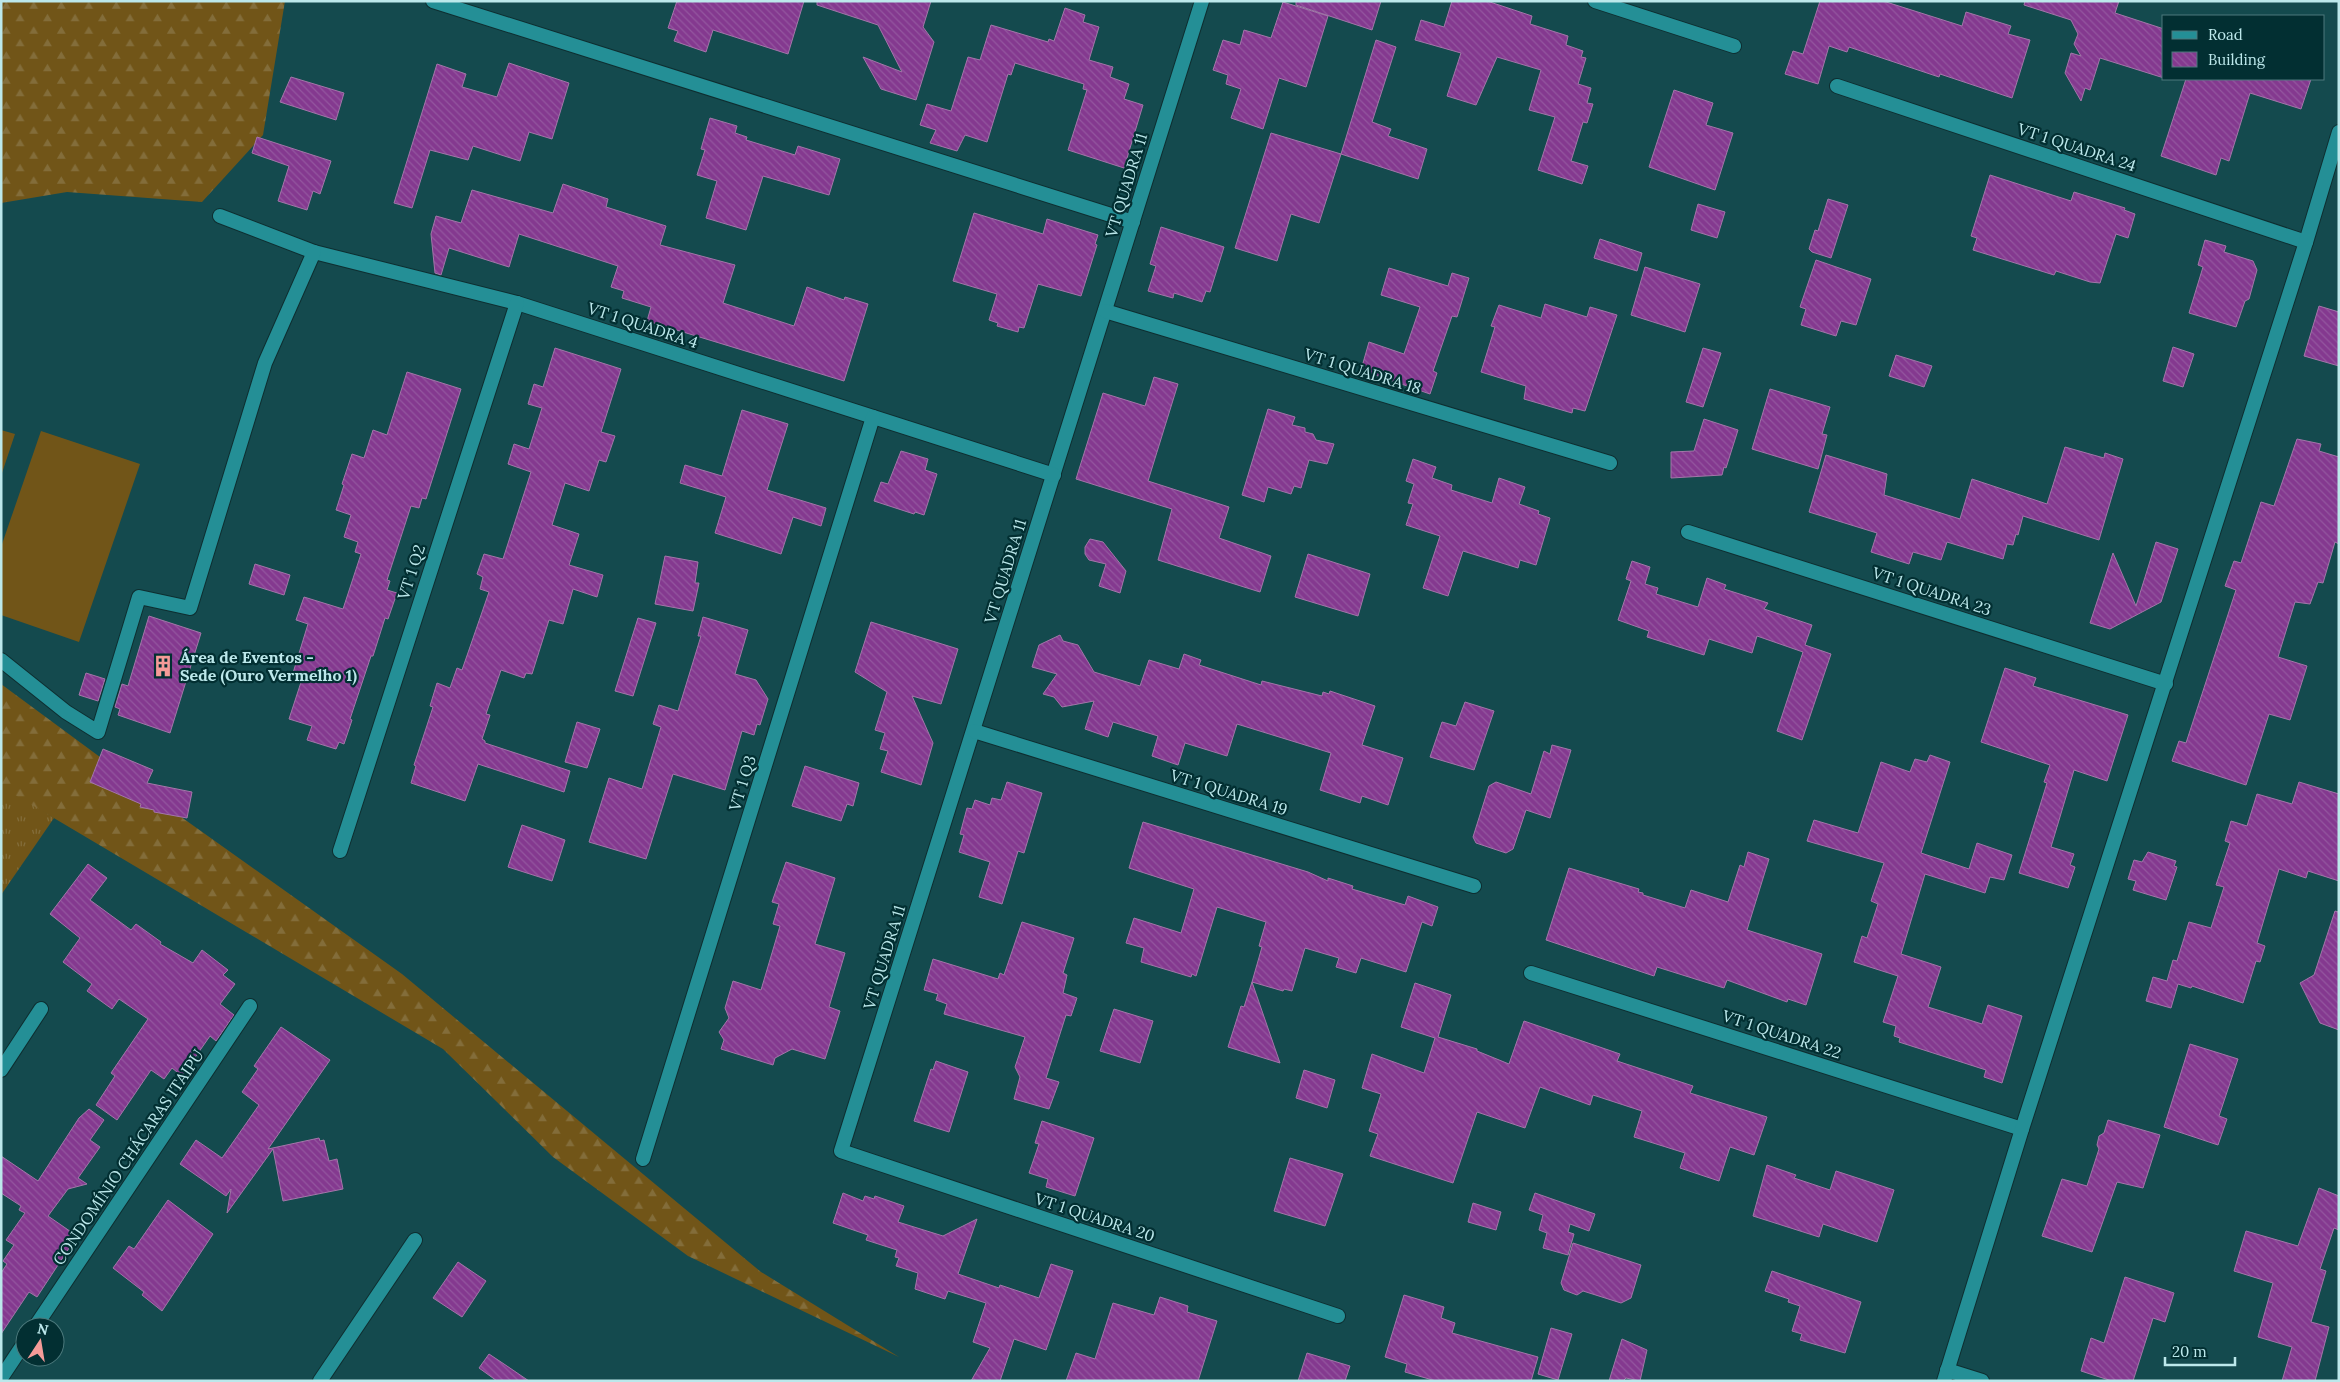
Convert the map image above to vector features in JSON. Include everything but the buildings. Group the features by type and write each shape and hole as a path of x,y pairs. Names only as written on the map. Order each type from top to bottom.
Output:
{"street":[{"path":"433,1 1133,222"},
{"name":"VT QUADRA 11","path":"842,1151 1202,1"},
{"path":"1595,1 1734,46"},
{"name":"VT 1 QUADRA 24","path":"1837,86 2306,242"},
{"path":"1982,1381 1946,1375 2022,1129 2306,242 2339,132"},
{"name":"VT 1 QUADRA 4","path":"220,216 314,252 516,303 1054,475"},
{"path":"1,660 66,712 98,732 139,598 190,608 266,363 314,252"},
{"name":"VT 1 Q2","path":"340,851 516,303"},
{"name":"VT 1 QUADRA 18","path":"1105,311 1610,464"},
{"name":"VT 1 Q3","path":"643,1159 873,417"},
{"name":"VT 1 QUADRA 23","path":"1688,532 2166,684"},
{"name":"VT 1 QUADRA 19","path":"974,731 1474,886"},
{"name":"VT 1 QUADRA 22","path":"1532,973 2022,1129"},
{"name":"CONDOMÍNIO CHÁCARAS ITAIPU","path":"42,1317 250,1006"},
{"path":"1,1070 41,1009"},
{"name":"VT 1 QUADRA 20","path":"842,1151 1338,1316"},
{"path":"320,1381 415,1240"},
{"path":"1,1378 15,1357"}],"green space":[{"path":"1,1 285,1 263,135 202,202 67,192 1,203"},
{"path":"1,430 15,434 1,476"},
{"path":"41,431 140,464 79,642 1,615 1,547"},
{"path":"1,684 184,819 402,974 761,1272 899,1357 688,1256 553,1157 443,1049 10,792 1,784"},
{"path":"1,783 54,818 1,895"}],"place":[{"name":"Área de Eventos - Sede (Ouro Vermelho 1)","path":"163,666"}]}
